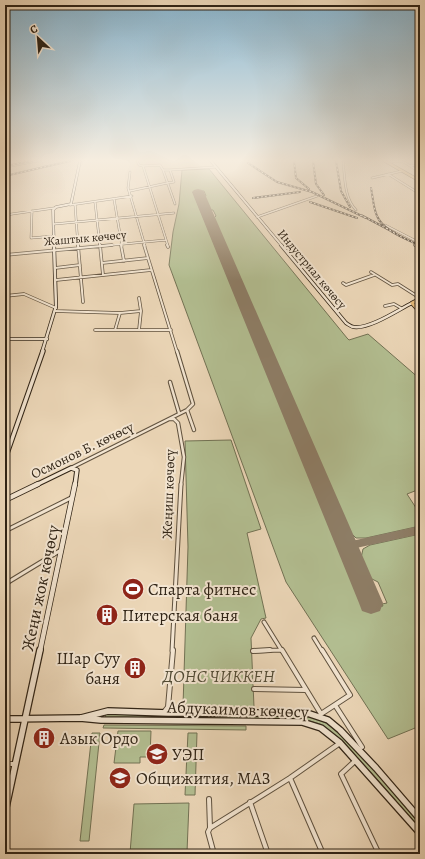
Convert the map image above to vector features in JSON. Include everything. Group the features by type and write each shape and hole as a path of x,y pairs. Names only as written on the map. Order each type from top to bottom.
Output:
{"main road":[{"path":"5,459 55,309 56,280 54,208 70,205 72,201"},
{"name":"Индустриал көчөсү","path":"244,201 341,319 350,326 357,327 401,308"},
{"path":"401,308 420,299"},
{"path":"412,303 420,312"},
{"path":"5,339 46,339"},
{"name":"Жеңи жок көчөсү","path":"5,811 73,497 77,472 71,468"},
{"name":"Осмонов Б. көчөсү","path":"5,500 71,468"},
{"name":"Абдукаимов көчөсү","path":"80,718 108,711 164,713 307,713 322,716 356,745 420,819"},
{"path":"242,712 243,721"},
{"name":"Абдукаимов көчөсү","path":"5,719 80,718 101,720 302,722 312,724 329,732 357,760 420,833"}],"street":[{"path":"70,205 101,201"},
{"path":"114,201 124,261"},
{"path":"133,201 148,258 193,402 193,406 168,419"},
{"path":"154,201 168,247"},
{"path":"257,217 302,201"},
{"path":"350,201 352,207 356,210"},
{"path":"95,202 103,275"},
{"path":"75,204 83,302"},
{"path":"5,215 54,208"},
{"path":"32,211 31,238 54,236"},
{"path":"54,224 174,212"},
{"path":"386,225 420,243"},
{"name":"Жаштык көчөсү","path":"5,255 166,240"},
{"path":"415,245 420,248"},
{"path":"102,263 148,258"},
{"path":"55,268 80,265"},
{"path":"56,280 152,270"},
{"path":"371,272 392,285 398,284 420,299"},
{"path":"343,283 346,285 375,274"},
{"path":"5,296 24,294 55,309 120,313 141,311"},
{"path":"138,330 141,311 139,298"},
{"path":"385,306 394,304 401,308"},
{"path":"115,330 120,313"},
{"path":"95,330 171,330"},
{"path":"170,382 179,413"},
{"path":"187,410 194,430"},
{"name":"Осмонов Б. көчөсү","path":"71,468 168,419"},
{"name":"Жеңиш көчөсү","path":"164,713 168,707 172,662 179,510 184,457 178,423 174,419 168,419"},
{"path":"5,531 73,497"},
{"path":"5,584 61,550"},
{"path":"264,622 322,716 350,695 314,638"},
{"path":"253,651 282,650"},
{"path":"254,689 306,690"},
{"path":"335,705 362,747"},
{"path":"168,707 174,713"},
{"path":"210,828 290,778 340,743"},
{"path":"357,760 341,774 379,854"},
{"path":"5,764 15,764"},
{"path":"290,778 323,854"},
{"path":"209,798 210,828 208,832 214,854"},
{"path":"250,802 268,854"}],"green space":[{"path":"179,201 197,201 364,610 383,606 382,604 387,603 378,582 370,578 361,558 363,549 370,545 420,534 420,726 388,739 286,582 169,265 173,232"},
{"path":"206,201 235,201 349,340 368,334 420,379 420,489 407,494 420,514 420,526 366,538 356,538 350,532 214,218 216,216 213,210 210,210"},
{"name":"ДОНС ЧИККЕН","path":"231,440 261,529 247,533 266,618 261,619 251,638 254,707 183,706 188,547 185,441"},
{"path":"107,714 240,717 239,719 106,718 105,716"},
{"path":"249,714 315,718 326,723 344,738 380,777 420,825 420,829 345,744 320,724 306,720 249,719 246,717"},
{"path":"104,725 246,726 246,730 103,728"},
{"path":"118,731 151,731 150,757 140,757 140,763 114,763"},
{"path":"92,733 100,733 89,841 80,841"},
{"path":"188,733 197,733 195,795 185,795"},
{"path":"189,803 187,852 130,853 134,804"}],"taxiway":[{"path":"347,546 420,530"}],"runway":[{"path":"202,201 371,603"}],"railway":[{"path":"331,201 366,218"},
{"path":"347,201 350,207"},
{"path":"373,201 380,222 393,232"},
{"path":"310,202 357,218"},
{"path":"361,215 393,232"},
{"path":"393,232 420,246"}],"place":[{"name":"Спарта фитнес","path":"133,589"},
{"name":"Питерская баня","path":"107,615"},
{"name":"Шар Суу баня","path":"135,668"},
{"name":"Азык Ордо","path":"44,738"},
{"name":"УЭП","path":"157,754"},
{"name":"Общижития, МАЗ","path":"120,778"}]}
